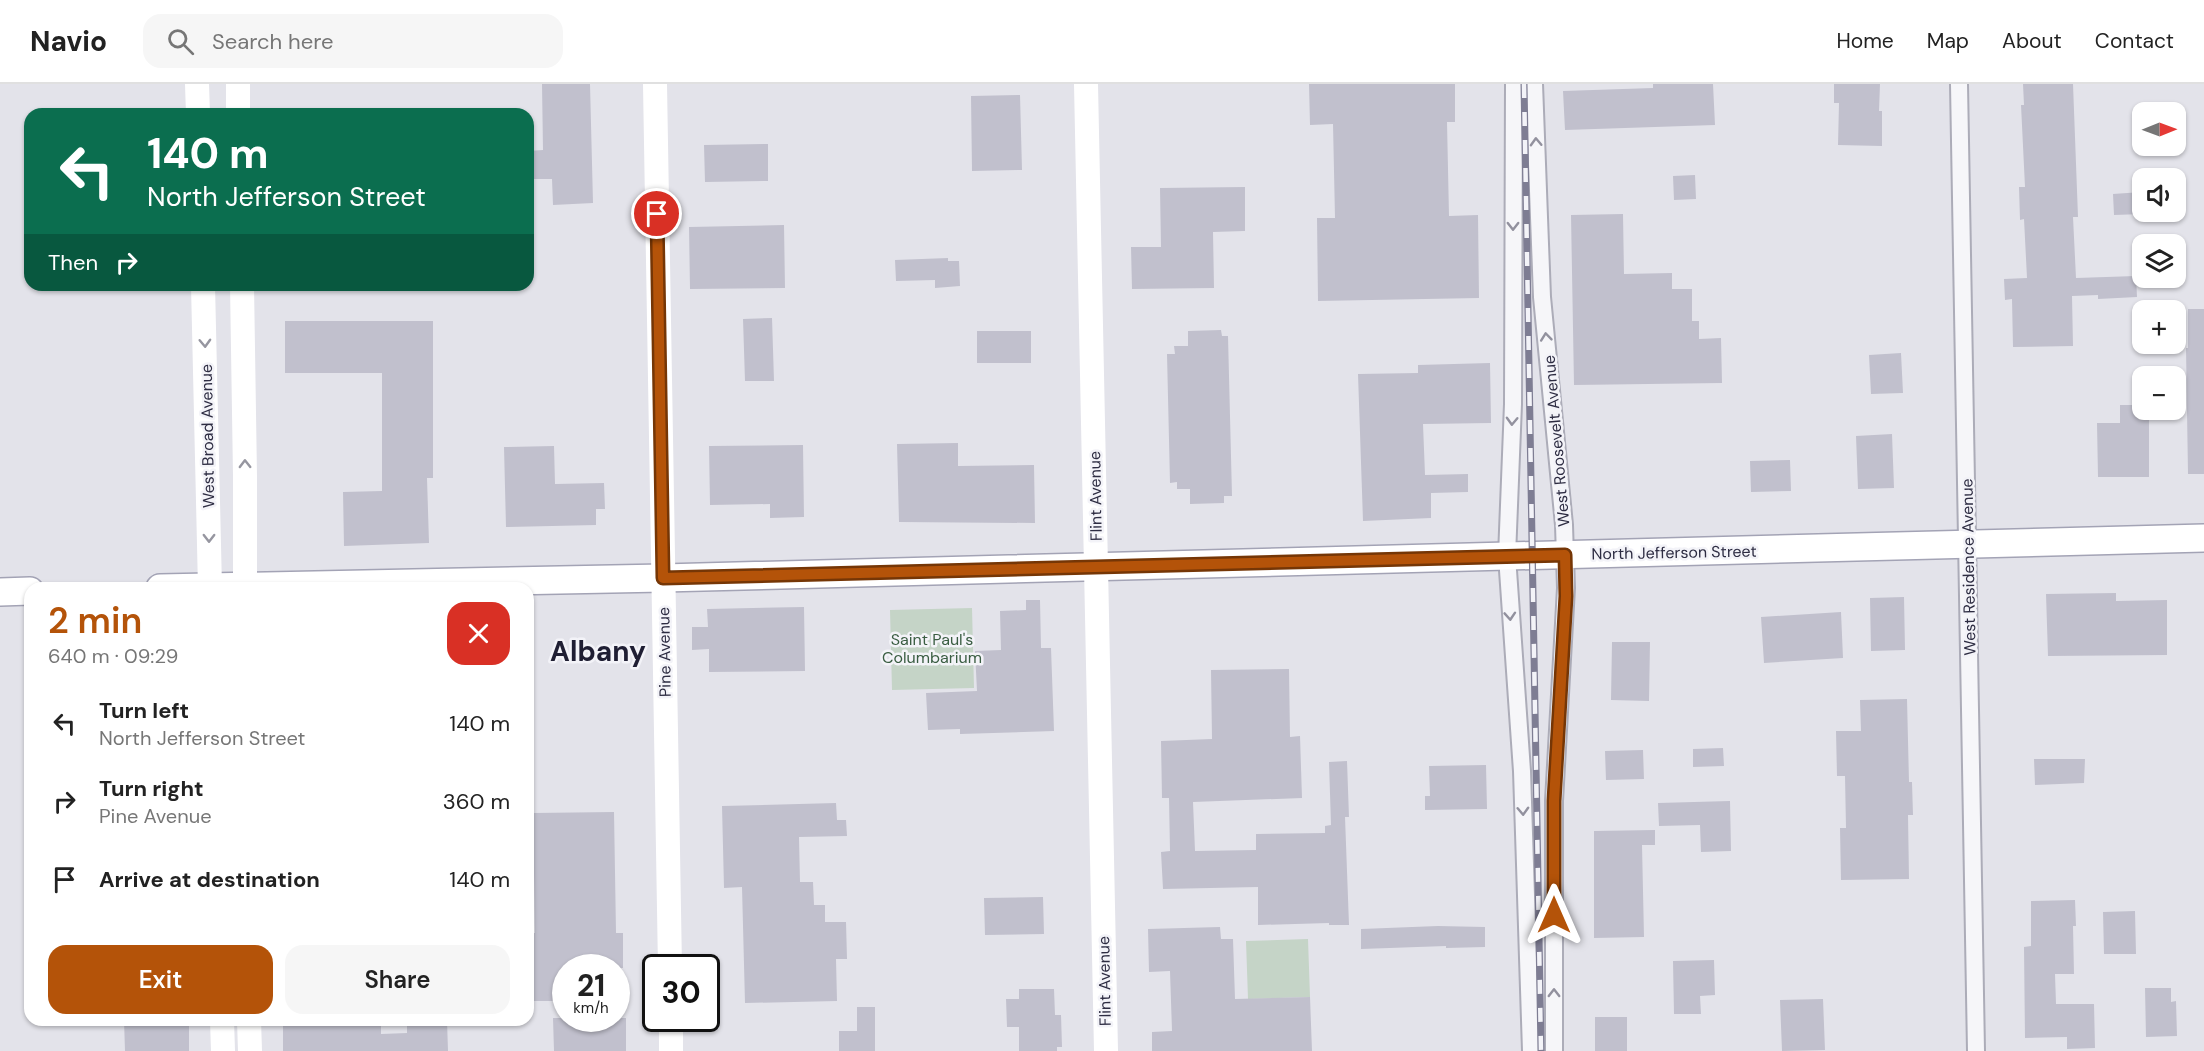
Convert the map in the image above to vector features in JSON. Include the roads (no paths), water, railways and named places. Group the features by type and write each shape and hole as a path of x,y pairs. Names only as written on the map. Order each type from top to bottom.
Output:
{"main road":[{"path":"197,84 198,108"},
{"path":"238,84 238,108"},
{"name":"Pine Avenue","path":"655,84 670,954"},
{"name":"Flint Avenue","path":"1086,84 1106,1051"},
{"name":"West Broad Avenue","path":"203,291 210,582"},
{"path":"242,291 245,582"},
{"name":"North Jefferson Street","path":"477,582 2204,538"},
{"path":"0,592 24,591"},
{"path":"222,1026 223,1051"},
{"path":"249,1026 250,1051"},
{"path":"670,1032 671,1051"}],"street":[{"path":"1514,84 1513,404 1507,556 1522,771 1531,1051"},
{"name":"West Roosevelt Avenue","path":"1534,84 1542,297 1564,525 1566,596 1554,801 1554,1051"},
{"name":"West Residence Avenue","path":"1959,84 1976,1051"}],"railway":[{"path":"1524,84 1541,1051"}],"district":[{"name":"Albany","path":"598,651"}],"park label":[{"name":"Saint Paul's Columbarium","path":"932,648"}]}
